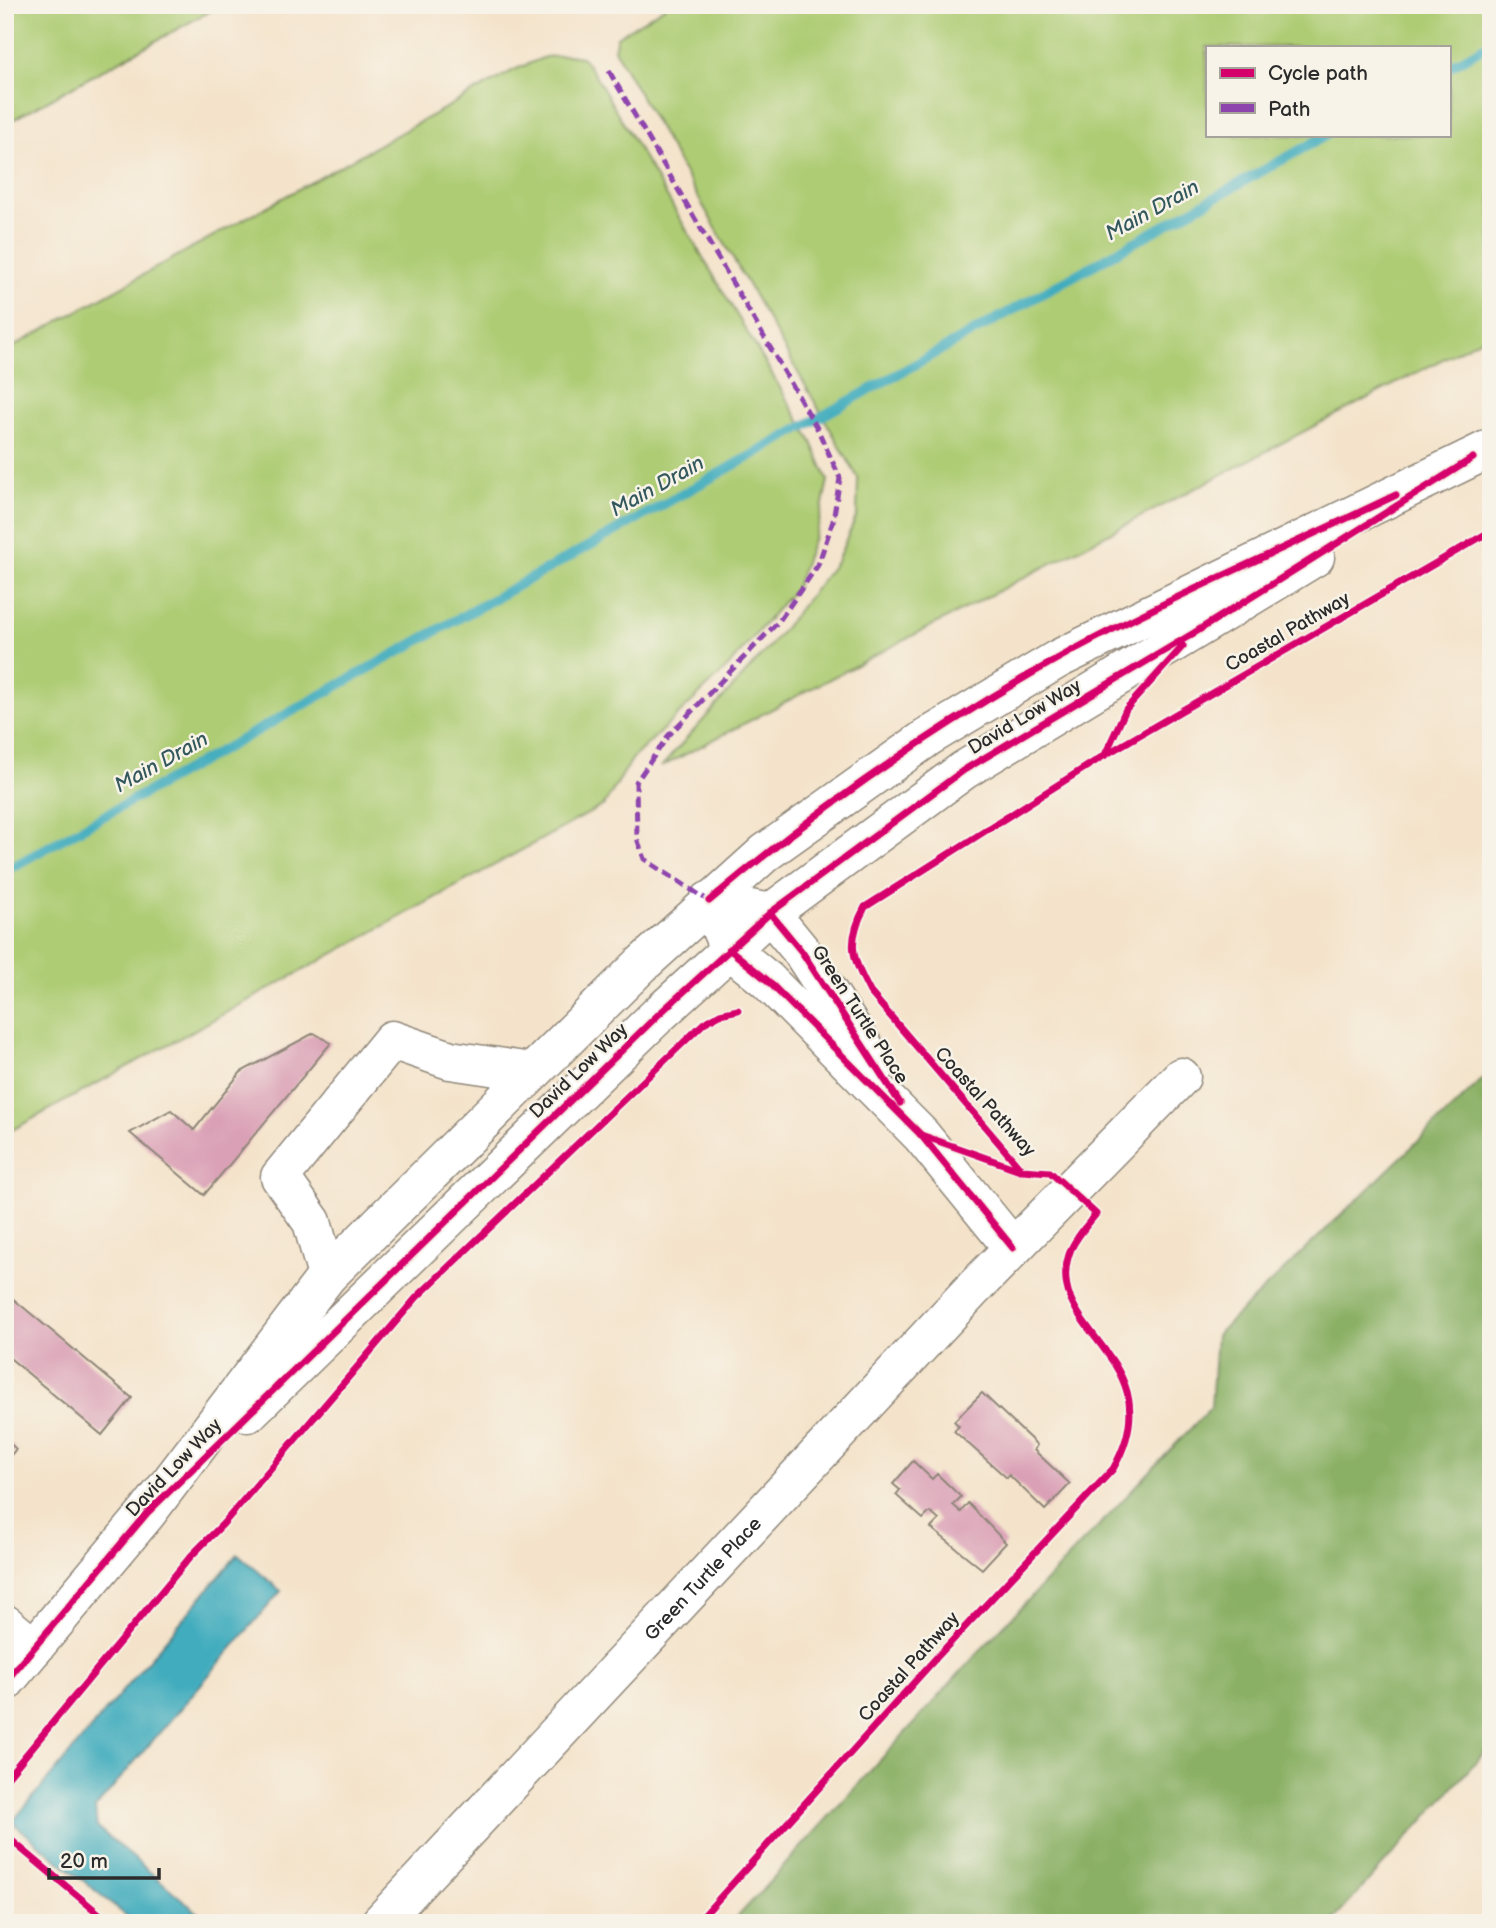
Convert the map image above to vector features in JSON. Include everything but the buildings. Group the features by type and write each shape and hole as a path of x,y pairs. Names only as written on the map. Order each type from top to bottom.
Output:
{"main road":[{"name":"David Low Way","path":"147,1513 327,1276 531,1072 709,901 765,853 928,737 1058,659 1482,453"},
{"name":"David Low Way","path":"5,1682 19,1636 354,1308 729,949 770,913 964,770 1194,633 1482,453"},
{"path":"709,901 770,913"},
{"name":"Green Turtle Place","path":"380,1923 1013,1248 921,1135 767,979 729,949 709,901"},
{"name":"Green Turtle Place","path":"770,913 802,953 921,1135"},
{"path":"327,1276 312,1222 280,1177 392,1040 450,1060 531,1072"},
{"path":"1013,1248 1181,1077"}],"green space":[{"path":"5,5 221,5 5,124"},
{"path":"668,5 1491,5 1491,334 661,767 770,646 837,561 857,515 858,478 614,49 617,37"},
{"path":"545,57 582,57 595,75 812,442 828,480 819,523 796,587 728,667 633,758 604,805 5,1134 5,351 514,70"},
{"path":"1491,1071 1491,1745 1331,1923 732,1923 976,1655 1211,1407 1216,1335"}],"water":[{"path":"238,1554 281,1591 95,1808 97,1827 210,1923 135,1923 12,1822"}],"waterway":[{"name":"Main Drain","path":"1450,66 1491,43"},
{"name":"Main Drain","path":"5,871 1325,136"}],"marked path":[{"path":"609,71 817,428 840,478 833,521 818,565 779,621 668,736 636,782 637,838 644,859 709,901"}],"cycle path":[{"path":"5,1682 147,1513 658,1015 770,913 964,770 1194,633 1473,458"},
{"path":"709,901 791,834 877,772 1011,685 1141,615 1396,495"},
{"name":"Coastal Pathway","path":"697,1923 937,1657 1113,1469 1128,1431 1129,1399 1119,1372 1072,1302 1066,1277 1071,1249 1096,1214 1050,1172 1022,1170 870,992 855,959 853,940 865,907 1105,755 1491,531"},
{"path":"1105,755 1126,709 1183,646"},
{"path":"770,913 802,952 900,1103"},
{"path":"729,949 767,980 921,1135 1013,1248"},
{"path":"5,1780 191,1556 223,1524 417,1297 704,1023 720,1014 738,1010"},
{"name":"Coastal Pathway","path":"921,1135 1020,1170"},
{"path":"5,1835 110,1923"}]}
